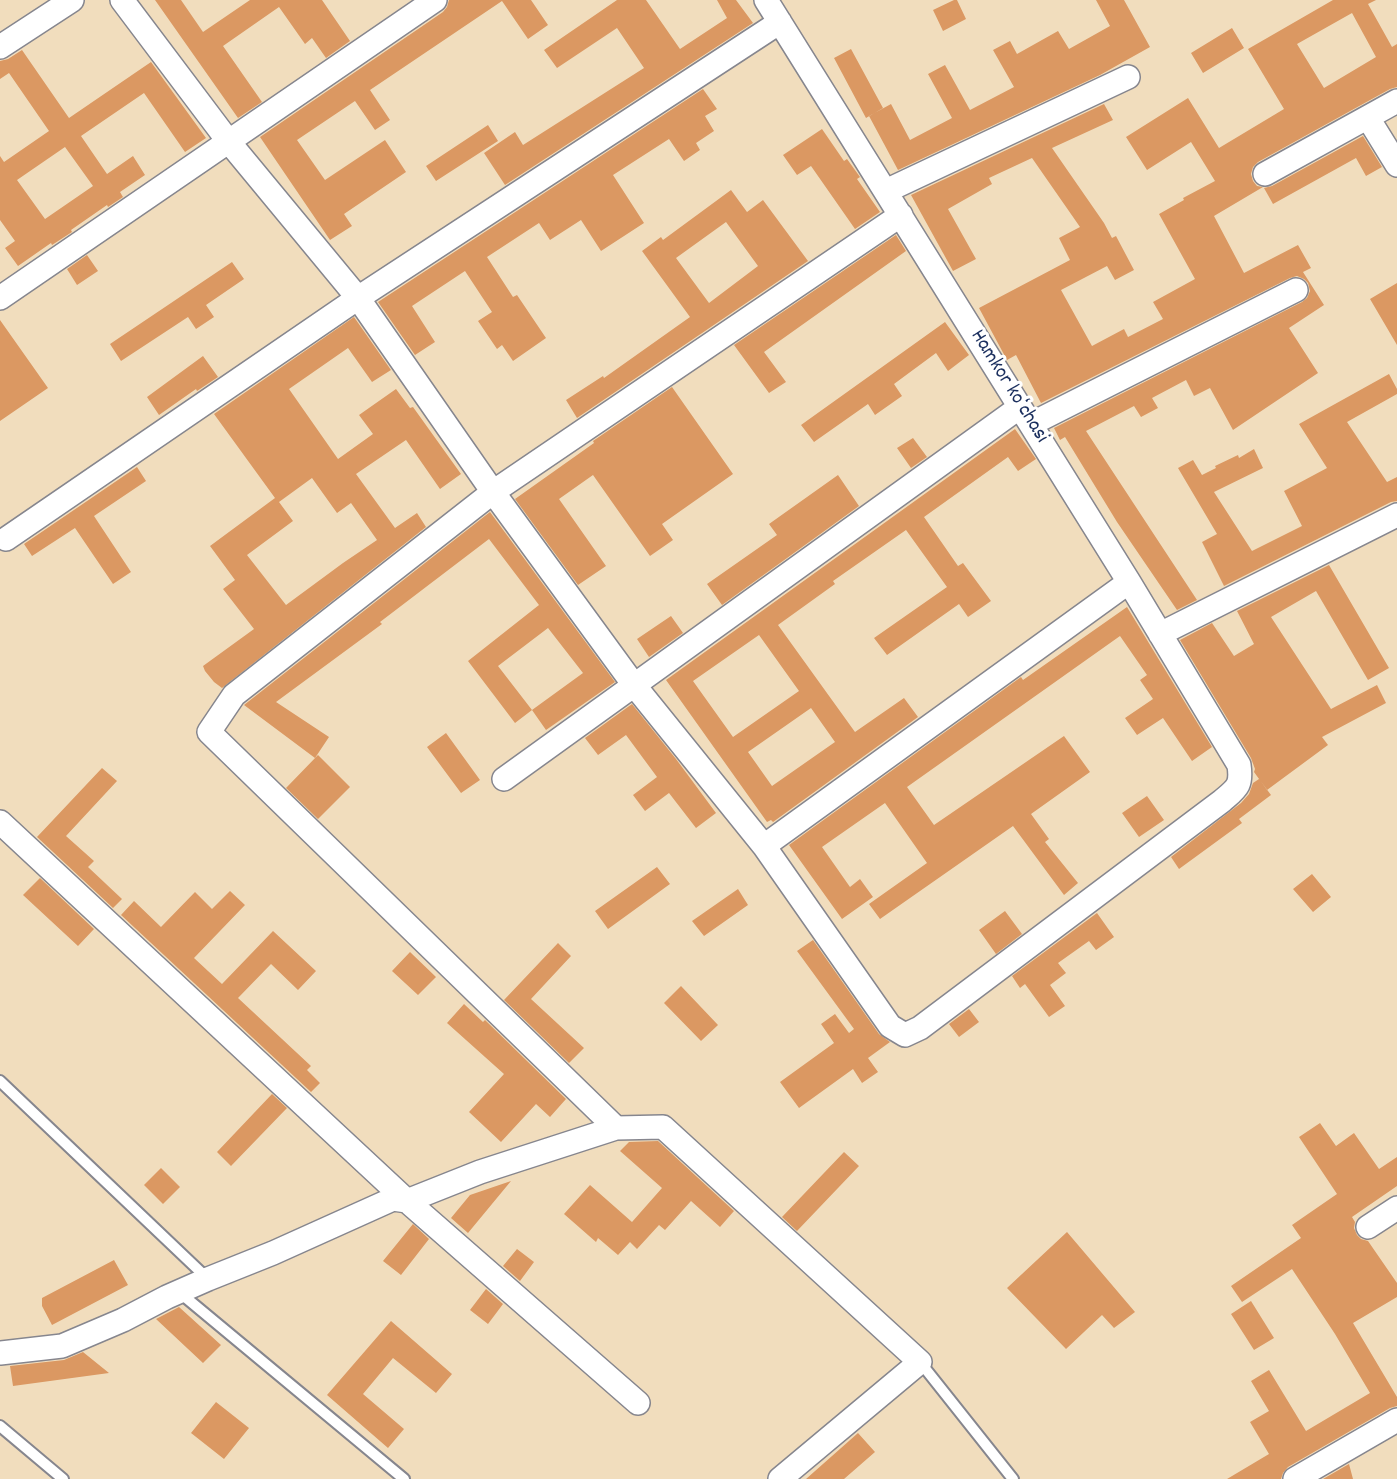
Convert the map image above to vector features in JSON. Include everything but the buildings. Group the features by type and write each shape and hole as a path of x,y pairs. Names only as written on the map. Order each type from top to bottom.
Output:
{"street":[{"path":"0,47 72,0"},
{"path":"122,0 229,142 358,298 493,492 634,685 764,846 1129,582"},
{"path":"0,298 435,0"},
{"name":"Hamkor koʻchasi","path":"764,846 890,1026 905,1035 920,1028 1222,801 1236,789 1241,778 1239,765 1129,582 766,0"},
{"path":"6,539 358,298 780,22"},
{"path":"886,191 1128,77"},
{"path":"1265,174 1397,101"},
{"path":"1368,118 1397,165"},
{"path":"616,1128 209,732 234,695 493,492 901,215"},
{"path":"504,779 634,685 1025,416 1296,290"},
{"path":"1160,634 1397,515"},
{"path":"0,822 407,1201 638,1403"},
{"path":"3,1350 62,1346 393,1199 407,1201 481,1172 616,1128 663,1127 920,1362 780,1479"},
{"path":"1368,1227 1397,1208"},
{"path":"1295,1479 1397,1420"}],"lane":[{"path":"0,1081 208,1279"},
{"path":"179,1292 404,1479"},
{"path":"920,1362 1013,1479"},
{"path":"0,1426 63,1479"}]}
